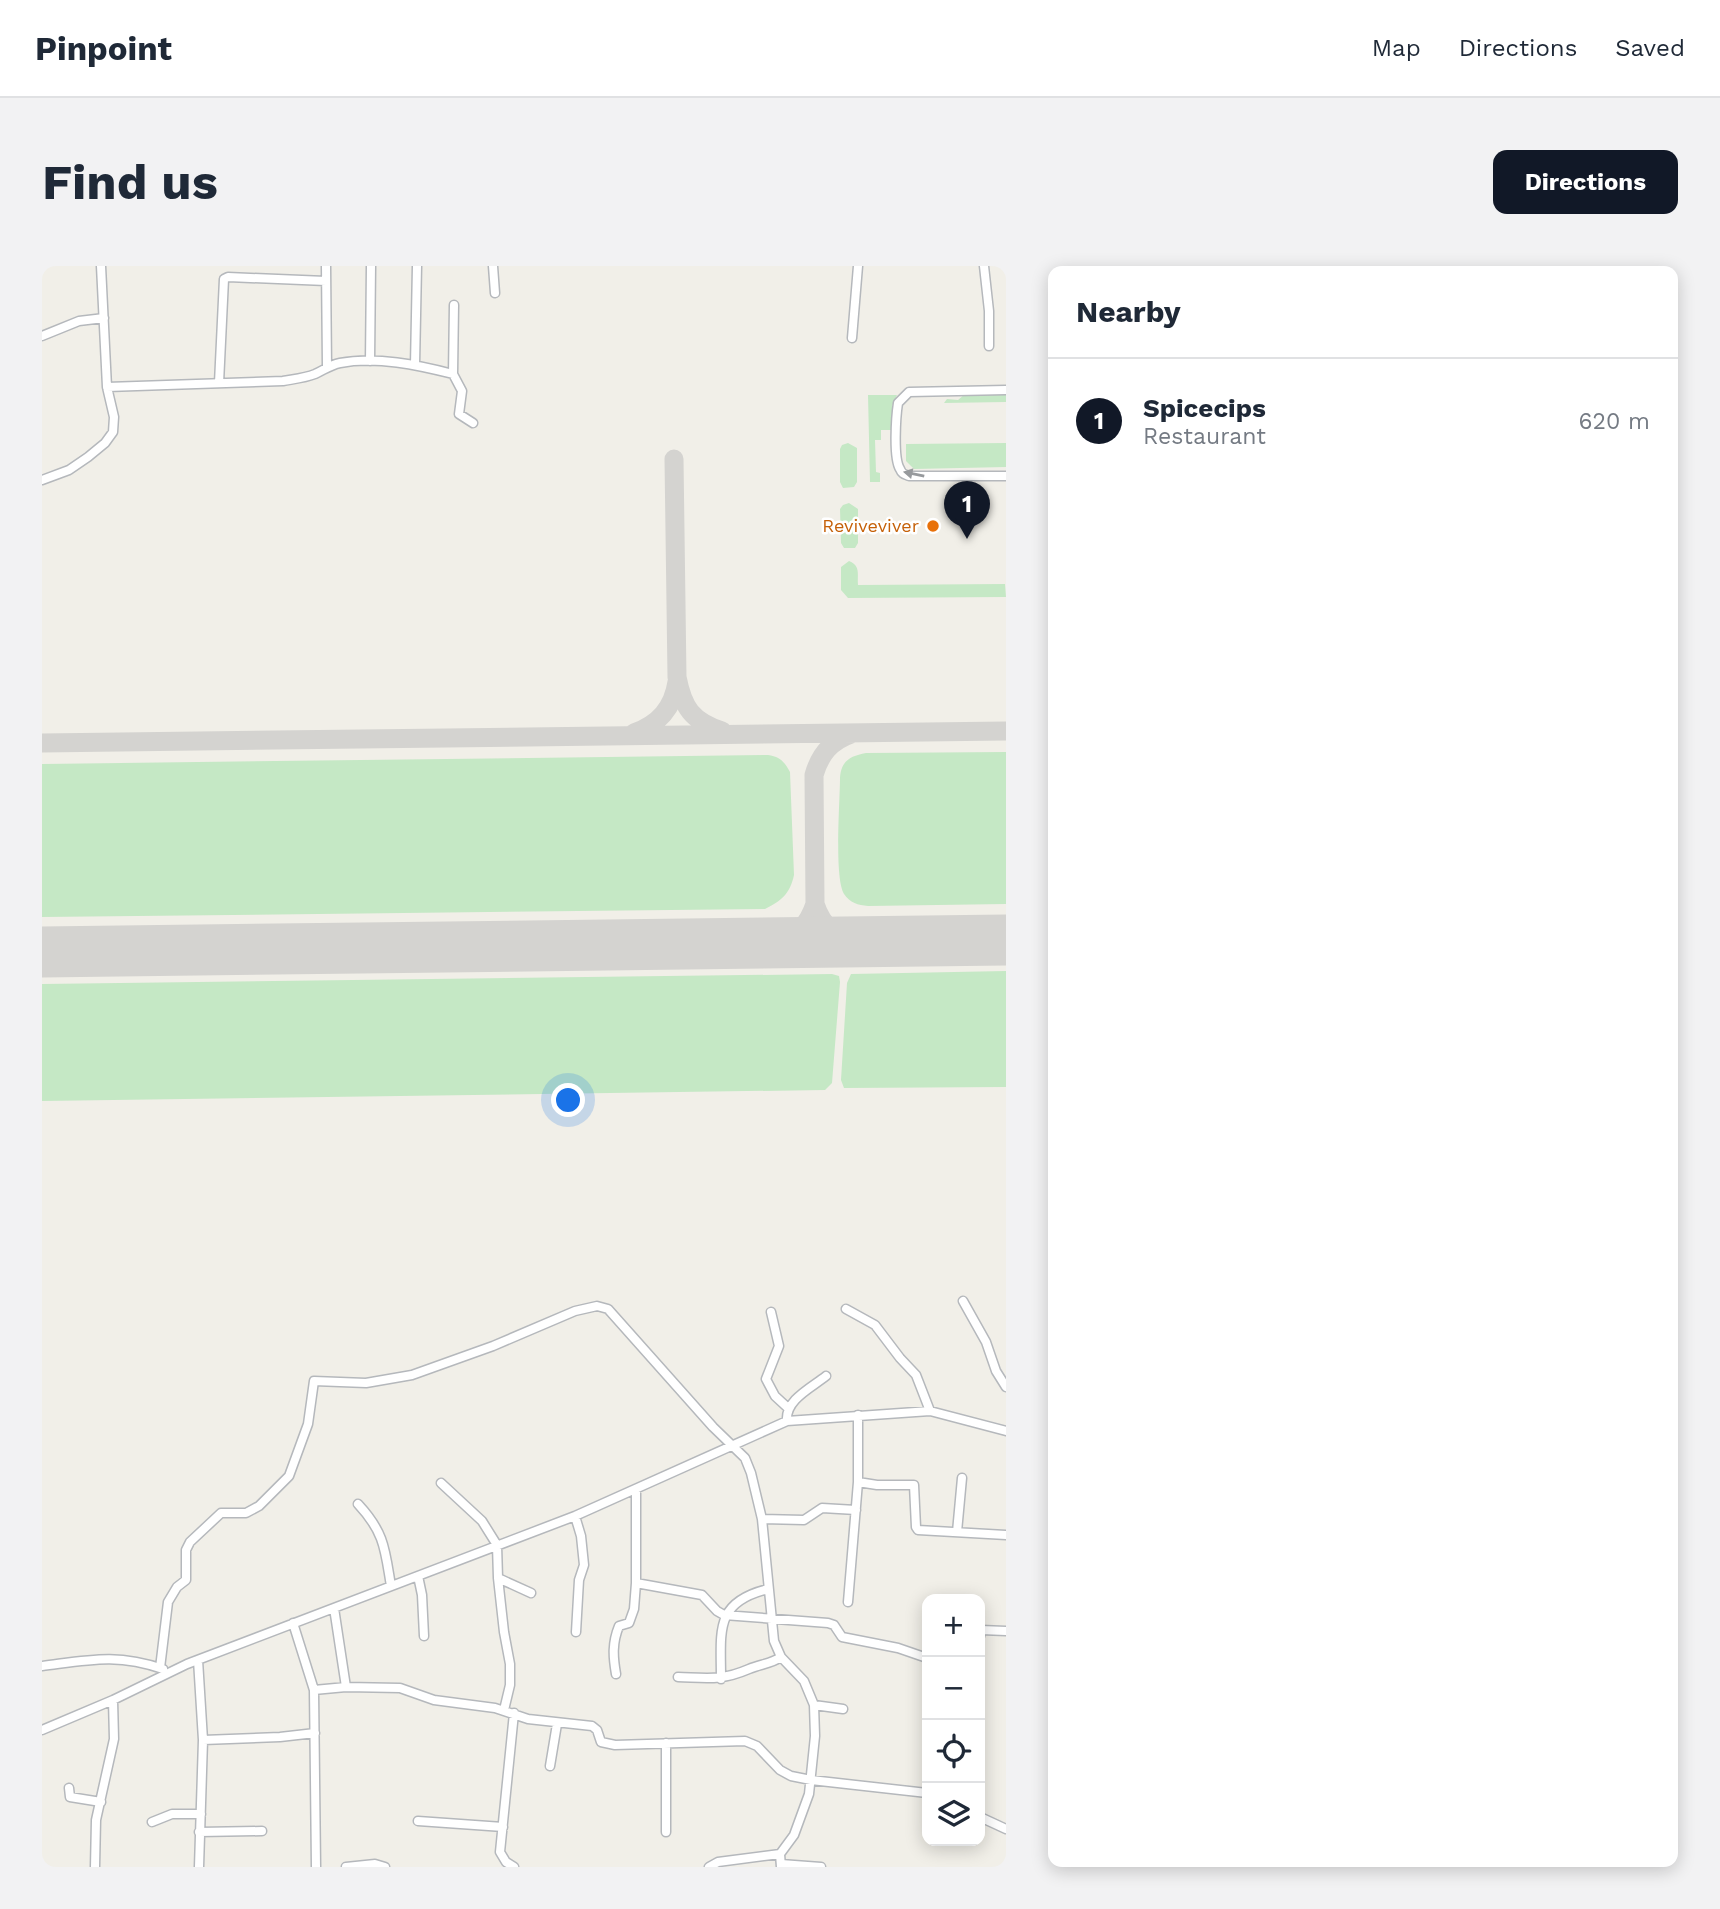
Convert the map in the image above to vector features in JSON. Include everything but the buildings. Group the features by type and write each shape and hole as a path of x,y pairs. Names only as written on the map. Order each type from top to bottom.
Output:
{"street":[{"path":"42,480 69,470 106,443 113,432 114,417 107,387 101,266"},
{"path":"326,266 327,367"},
{"path":"370,361 371,266"},
{"path":"415,365 417,266"},
{"path":"494,266 495,293"},
{"path":"852,338 858,266"},
{"path":"984,266 989,311 989,346"},
{"path":"219,383 224,279 326,281"},
{"path":"454,305 453,374 462,391 459,414 473,423"},
{"path":"42,336 79,321 104,318"},
{"path":"107,387 283,381 306,377 342,363 370,361 415,365 453,374"},
{"path":"1006,390 914,391 904,395 897,408 897,460 900,470 909,476 1006,476"},
{"path":"963,1301 986,1342 996,1371 1006,1387"},
{"path":"164,1670 168,1602 177,1587 186,1580 186,1550 190,1542 221,1513 246,1513 259,1506 289,1476 308,1424 314,1381 366,1383 412,1375 493,1346 575,1311 597,1306 608,1309 713,1427 745,1458 751,1473 761,1519 774,1641 781,1657 804,1681 814,1705 811,1780 804,1810 794,1835 780,1854 781,1866 821,1867"},
{"path":"846,1309 875,1325 916,1375 930,1411"},
{"path":"771,1312 779,1346 766,1379 775,1396 788,1408"},
{"path":"787,1421 788,1408 826,1376"},
{"path":"42,1730 113,1700 164,1670 198,1660 575,1516 787,1421 930,1411 1006,1431"},
{"path":"848,1602 858,1482 858,1415"},
{"path":"957,1532 962,1478"},
{"path":"858,1482 914,1485 916,1527 921,1530 1006,1535"},
{"path":"441,1483 481,1521 497,1545 504,1632 510,1664 510,1685 504,1710"},
{"path":"616,1674 612,1654 614,1640 620,1626 629,1623 634,1609 636,1489"},
{"path":"358,1504 373,1521 385,1545 391,1587"},
{"path":"761,1519 804,1520 822,1508 856,1510"},
{"path":"575,1516 581,1535 584,1564 579,1580 576,1632"},
{"path":"418,1576 424,1636"},
{"path":"499,1578 531,1593"},
{"path":"636,1583 702,1595 720,1614 828,1623 834,1625 842,1637 898,1648 924,1657"},
{"path":"721,1679 724,1615 735,1602 749,1593 768,1590"},
{"path":"334,1608 346,1687"},
{"path":"293,1623 314,1690 316,1867"},
{"path":"985,1630 1006,1631"},
{"path":"678,1676 721,1679 742,1674 781,1657"},
{"path":"42,1666 121,1658 164,1670"},
{"path":"198,1660 203,1740 199,1867"},
{"path":"314,1690 346,1687 400,1688 434,1700 504,1710 528,1719 594,1727 598,1739 604,1743 745,1741 757,1746 780,1770 791,1776 922,1792"},
{"path":"95,1867 96,1820 114,1739 113,1700"},
{"path":"814,1705 843,1709"},
{"path":"514,1713 500,1852 506,1862 514,1867"},
{"path":"550,1766 557,1724"},
{"path":"203,1740 315,1733"},
{"path":"666,1743 666,1832"},
{"path":"69,1788 70,1797 101,1802"},
{"path":"152,1822 172,1814 201,1814"},
{"path":"985,1819 1006,1829"},
{"path":"418,1821 503,1827"},
{"path":"199,1832 262,1831"},
{"path":"709,1867 718,1862 780,1854"},
{"path":"346,1867 374,1864 385,1867"}],"green space":[{"path":"965,394 1006,394 1006,402 944,403 947,399 958,400"},
{"path":"868,395 897,395 892,406 892,430 881,430 881,440 875,440 876,472 880,473 880,482 870,482"},
{"path":"848,443 857,448 857,482 854,487 843,488 840,482 840,449"},
{"path":"1006,443 1006,467 914,469 906,461 906,444"},
{"path":"849,503 858,509 858,543 855,548 844,548 841,543 840,509"},
{"path":"849,561 857,568 858,585 1005,584 1006,597 848,598 841,590 841,567"},
{"path":"1006,752 1006,904 868,906 854,903 846,897 839,872 838,839 840,778 842,767 847,760 866,753"},
{"path":"768,755 781,760 790,772 794,875 784,896 765,909 42,917 42,764"},
{"path":"1006,971 1006,1087 844,1088 841,1080 847,983 851,974"},
{"path":"839,976 840,982 832,1083 825,1090 42,1101 42,984"}],"taxiway":[{"path":"674,459 677,677 682,697 690,712 703,723 722,731"},
{"path":"634,733 658,720 672,700 677,682"},
{"path":"42,743 1006,731"},
{"path":"777,942 801,928 815,904 814,775 827,749 851,734"},
{"path":"815,904 826,925 837,934 860,942"}],"runway":[{"path":"42,952 1006,940"}],"place":[{"name":"Reviveviver","path":"933,526"},
{"name":"Spicecips","path":"967,539"}]}
